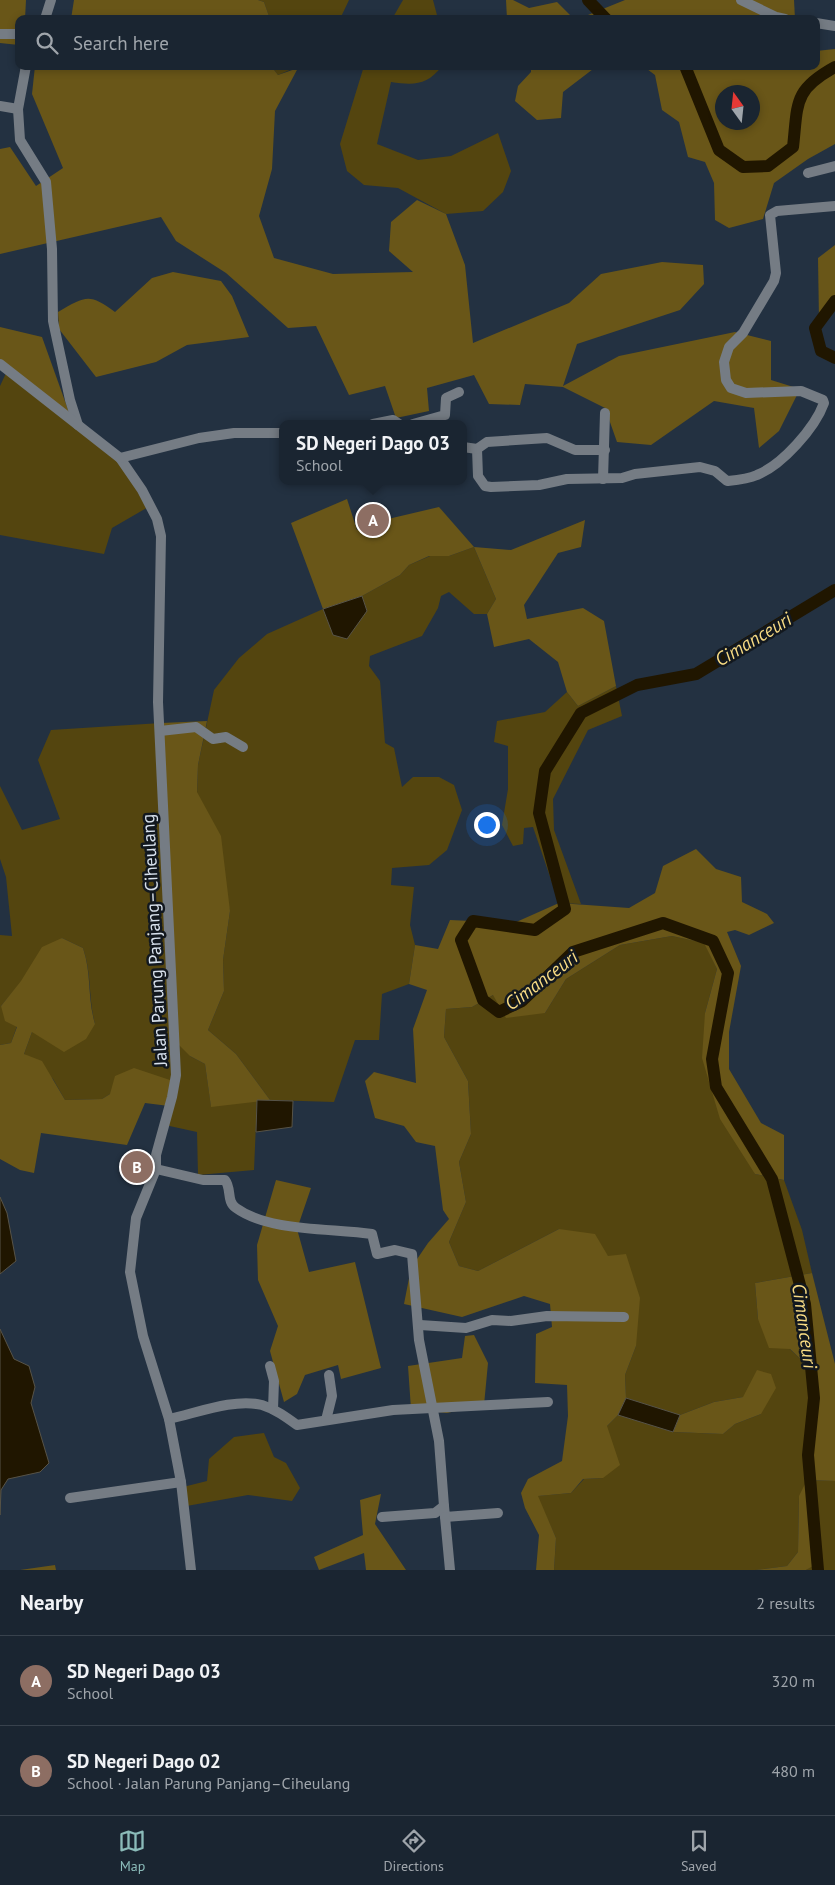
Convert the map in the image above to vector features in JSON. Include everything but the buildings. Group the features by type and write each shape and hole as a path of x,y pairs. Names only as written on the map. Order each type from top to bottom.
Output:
{"street":[{"path":"46,15 51,0"},
{"path":"741,0 772,15"},
{"path":"820,24 835,26"},
{"path":"0,34 15,34"},
{"path":"25,70 18,109 20,140 46,182 52,249 53,321 64,374 78,426"},
{"path":"0,106 18,109"},
{"path":"808,173 835,166"},
{"path":"476,449 478,476 484,486 539,485 567,479 603,479 700,467 716,471 727,481 759,475 780,460 805,433 822,409 824,403 823,400 801,391 746,393 731,388 726,380 724,362 729,347 743,333 774,281 776,273 770,215 777,211 835,206"},
{"name":"Jalan Parung Panjang–Ciheulang","path":"0,364 120,458 142,490 157,519 161,536 158,702 176,1075 156,1155 156,1169 136,1218 130,1272 143,1336 169,1419 182,1482 191,1570"},
{"path":"427,420 444,415 446,398 459,392"},
{"path":"603,479 605,414"},
{"path":"120,458 208,437 234,433 279,433"},
{"path":"467,448 476,449 487,442 547,438 575,450 605,450"},
{"path":"160,731 196,728 213,739 226,737 243,747"},
{"path":"156,1169 203,1180 225,1180 228,1184 230,1201 236,1208 267,1222 372,1234 377,1254 395,1250 412,1254 420,1340 439,1441 450,1570"},
{"path":"420,1325 466,1328 492,1320 512,1321 547,1316 624,1317"},
{"path":"270,1366 274,1381 273,1409"},
{"path":"326,1420 332,1396 329,1376"},
{"path":"169,1419 235,1405 255,1404 273,1409 297,1424 393,1410 548,1402"},
{"path":"70,1498 182,1482"},
{"path":"382,1517 435,1513 444,1506"},
{"path":"445,1517 498,1513"}],"shaded area":[{"path":"0,0 26,0 25,15 15,15 15,45 0,43"},
{"path":"74,0 258,0 264,2 269,15 72,15"},
{"path":"258,0 349,0 342,15 269,15 264,2"},
{"path":"403,0 433,0 437,15 394,15"},
{"path":"506,0 513,0 529,8 557,2 570,15 507,15"},
{"path":"625,0 794,0 795,15 588,15"},
{"path":"835,49 835,144 808,159 774,183 763,219 729,228 715,220 714,183 705,162 688,157 679,122 662,110 655,75 648,70 820,70 820,51"},
{"path":"35,70 274,70 278,75 297,70 275,111 272,169 259,216 274,258 333,274 413,272 389,251 391,222 417,200 446,214 465,265 473,343 569,303 601,274 662,262 703,265 704,284 680,310 577,344 563,386 619,356 735,332 771,341 771,380 800,389 779,431 759,448 754,408 714,401 651,445 617,442 605,408 563,387 525,384 520,405 489,404 474,375 427,388 429,411 396,418 385,386 349,395 316,326 288,328 226,273 176,241 161,217 0,254 0,149 10,147 36,186 63,168 32,94"},
{"path":"274,70 290,70 278,75"},
{"path":"363,70 439,70 425,81 419,83 391,82 377,144 418,160 451,156 498,133 511,171 503,192 483,211 446,214 398,188 364,185 347,171 340,144"},
{"path":"531,70 592,70 563,92 561,118 537,120 515,101 518,86"},
{"path":"835,245 835,308 819,320 818,258"},
{"path":"173,272 221,281 232,296 249,337 187,345 156,362 96,377 59,329 58,312 81,300 93,299 115,312 152,278"},
{"path":"0,327 42,337 71,418 0,364"},
{"path":"8,369 118,455 150,506 112,528 104,554 0,535 0,386"},
{"path":"347,499 357,530 388,519 439,507 474,547 449,556 429,556 409,565 400,575 362,596 323,609 291,523"},
{"path":"585,520 581,547 558,553 524,605 527,619 583,608 604,621 616,686 578,706 567,692 558,662 529,639 494,647 487,614 496,599 474,547 511,550"},
{"path":"474,547 496,599 487,614 474,614 449,592 441,596 438,608 422,636 370,656 369,666 380,681 385,743 394,748 402,787 413,777 439,777 454,785 462,810 447,850 429,865 392,868 391,885 414,887 410,925 415,945 409,984 382,994 379,1040 355,1040 334,1102 270,1100 236,1054 208,1030 224,991 223,960 230,911 197,793 198,765 214,690 239,658 267,634 323,609 333,634 367,611 362,596 400,575 409,565 430,556 449,556"},
{"path":"362,596 367,611 347,639 333,635 323,609"},
{"path":"616,686 622,716 588,730 553,799 554,830 581,904 559,903 533,827 524,828 523,844 513,846 502,825 508,789 508,746 494,742 497,721 545,712 567,692 578,706"},
{"path":"207,721 198,765 197,792 221,836 230,911 223,960 224,991 208,1030 236,1054 270,1100 211,1107 205,1064 190,1056 174,1040 161,723"},
{"path":"161,723 190,1056 205,1064 211,1106 257,1100 254,1170 198,1175 197,1132 165,1125 173,1082 110,1094 102,1099 65,1100 53,1079 24,1054 32,1032 95,1024 91,1005 88,967 83,948 62,938 21,982 1,1006 17,1026 11,1043 0,1045 0,935 12,936 6,877 0,859 0,786 22,830 60,819 38,760 51,730"},
{"path":"696,849 716,869 741,877 742,902 767,914 774,923 749,935 735,930 727,932 741,966 729,1032 729,1069 761,1123 784,1135 784,1180 755,1174 720,1119 702,1058 705,1013 717,969 704,943 672,936 620,945 566,979 545,1013 506,1018 493,995 472,1007 446,1009 444,1037 468,1081 471,1134 459,1162 466,1202 449,1242 459,1266 478,1271 559,1229 595,1234 608,1256 626,1254 640,1298 636,1346 625,1375 626,1398 618,1415 607,1426 620,1465 603,1478 583,1479 571,1493 538,1496 556,1538 554,1570 536,1570 539,1535 525,1508 521,1493 528,1479 562,1461 568,1416 567,1385 535,1383 536,1334 552,1327 550,1304 524,1296 462,1317 404,1304 411,1268 428,1243 449,1219 443,1210 435,1146 416,1142 404,1126 375,1118 365,1081 374,1072 416,1083 413,1029 427,990 409,984 415,945 438,949 450,920 514,923 559,903 629,908 655,893 663,866"},
{"path":"672,936 705,943 717,969 705,1013 755,1174 784,1180 802,1230 812,1273 755,1283 758,1319 812,1370 806,1432 808,1480 835,1481 835,1570 806,1570 813,1565 799,1496 798,1552 787,1566 755,1570 554,1570 556,1538 537,1496 571,1493 584,1479 603,1478 607,1426 618,1415 673,1432 723,1434 735,1424 761,1414 743,1397 714,1402 680,1415 626,1398 625,1375 636,1346 608,1256 559,1229 478,1271 459,1266 449,1242 466,1202 459,1162 471,1134 468,1081 444,1037 446,1009 472,1007 493,995 545,1013 566,979 620,945"},
{"path":"62,938 83,948 88,967 91,1005 95,1024 86,1039 64,1052 32,1032 24,1054 42,1061 65,1100 102,1099 110,1094 115,1076 134,1068 173,1081 169,1106 145,1103 127,1145 41,1133 34,1173 20,1170 0,1159 0,1045 11,1043 17,1027 5,1021 1,1006 21,981 42,947"},
{"path":"257,1100 293,1101 292,1127 256,1132"},
{"path":"276,1180 311,1188 297,1229 309,1272 355,1262 381,1368 341,1379 338,1365 305,1375 297,1394 284,1402 270,1351 278,1326 258,1280 257,1245"},
{"path":"0,1197 7,1213 16,1261 0,1274"},
{"path":"812,1273 835,1364 835,1481 807,1480 806,1432 812,1370 790,1349 769,1348 758,1319 755,1283"},
{"path":"0,1329 14,1359 29,1366 35,1387 31,1403 49,1463 40,1472 8,1479 1,1490 0,1515"},
{"path":"474,1335 488,1363 484,1405 447,1413 411,1409 408,1366 462,1358 465,1336"},
{"path":"757,1370 771,1374 776,1388 761,1414 735,1424 723,1434 673,1432 680,1415 714,1402 743,1397"},
{"path":"626,1398 680,1415 673,1432 618,1415"},
{"path":"264,1433 274,1457 286,1463 300,1488 292,1501 248,1495 181,1507 179,1488 207,1481 209,1459 234,1437"},
{"path":"807,1480 813,1566 806,1570 755,1570 787,1566 798,1552 799,1496"},
{"path":"381,1494 375,1524 406,1570 366,1570 364,1553 319,1570 314,1557 363,1535 360,1500"},
{"path":"55,1565 56,1570 20,1570"}],"waterway":[{"name":"Cimanceuri","path":"588,0 602,15"},
{"name":"Cimanceuri","path":"687,70 719,150 743,167 768,166 793,147 797,108 800,99 811,83 835,67"},
{"name":"Cimanceuri","path":"835,301 815,328 821,351 835,358"},
{"name":"Cimanceuri","path":"818,1570 808,1455 814,1398 805,1304 772,1179 716,1087 712,1059 728,973 713,941 663,923 573,952 522,1001 499,1012 483,1000 461,940 473,921 535,930 565,909 539,813 545,771 581,713 637,685 696,674 835,590"}],"place":[{"name":"SD Negeri Dago 03","path":"373,520"},
{"name":"SD Negeri Dago 02","path":"137,1167"}]}
